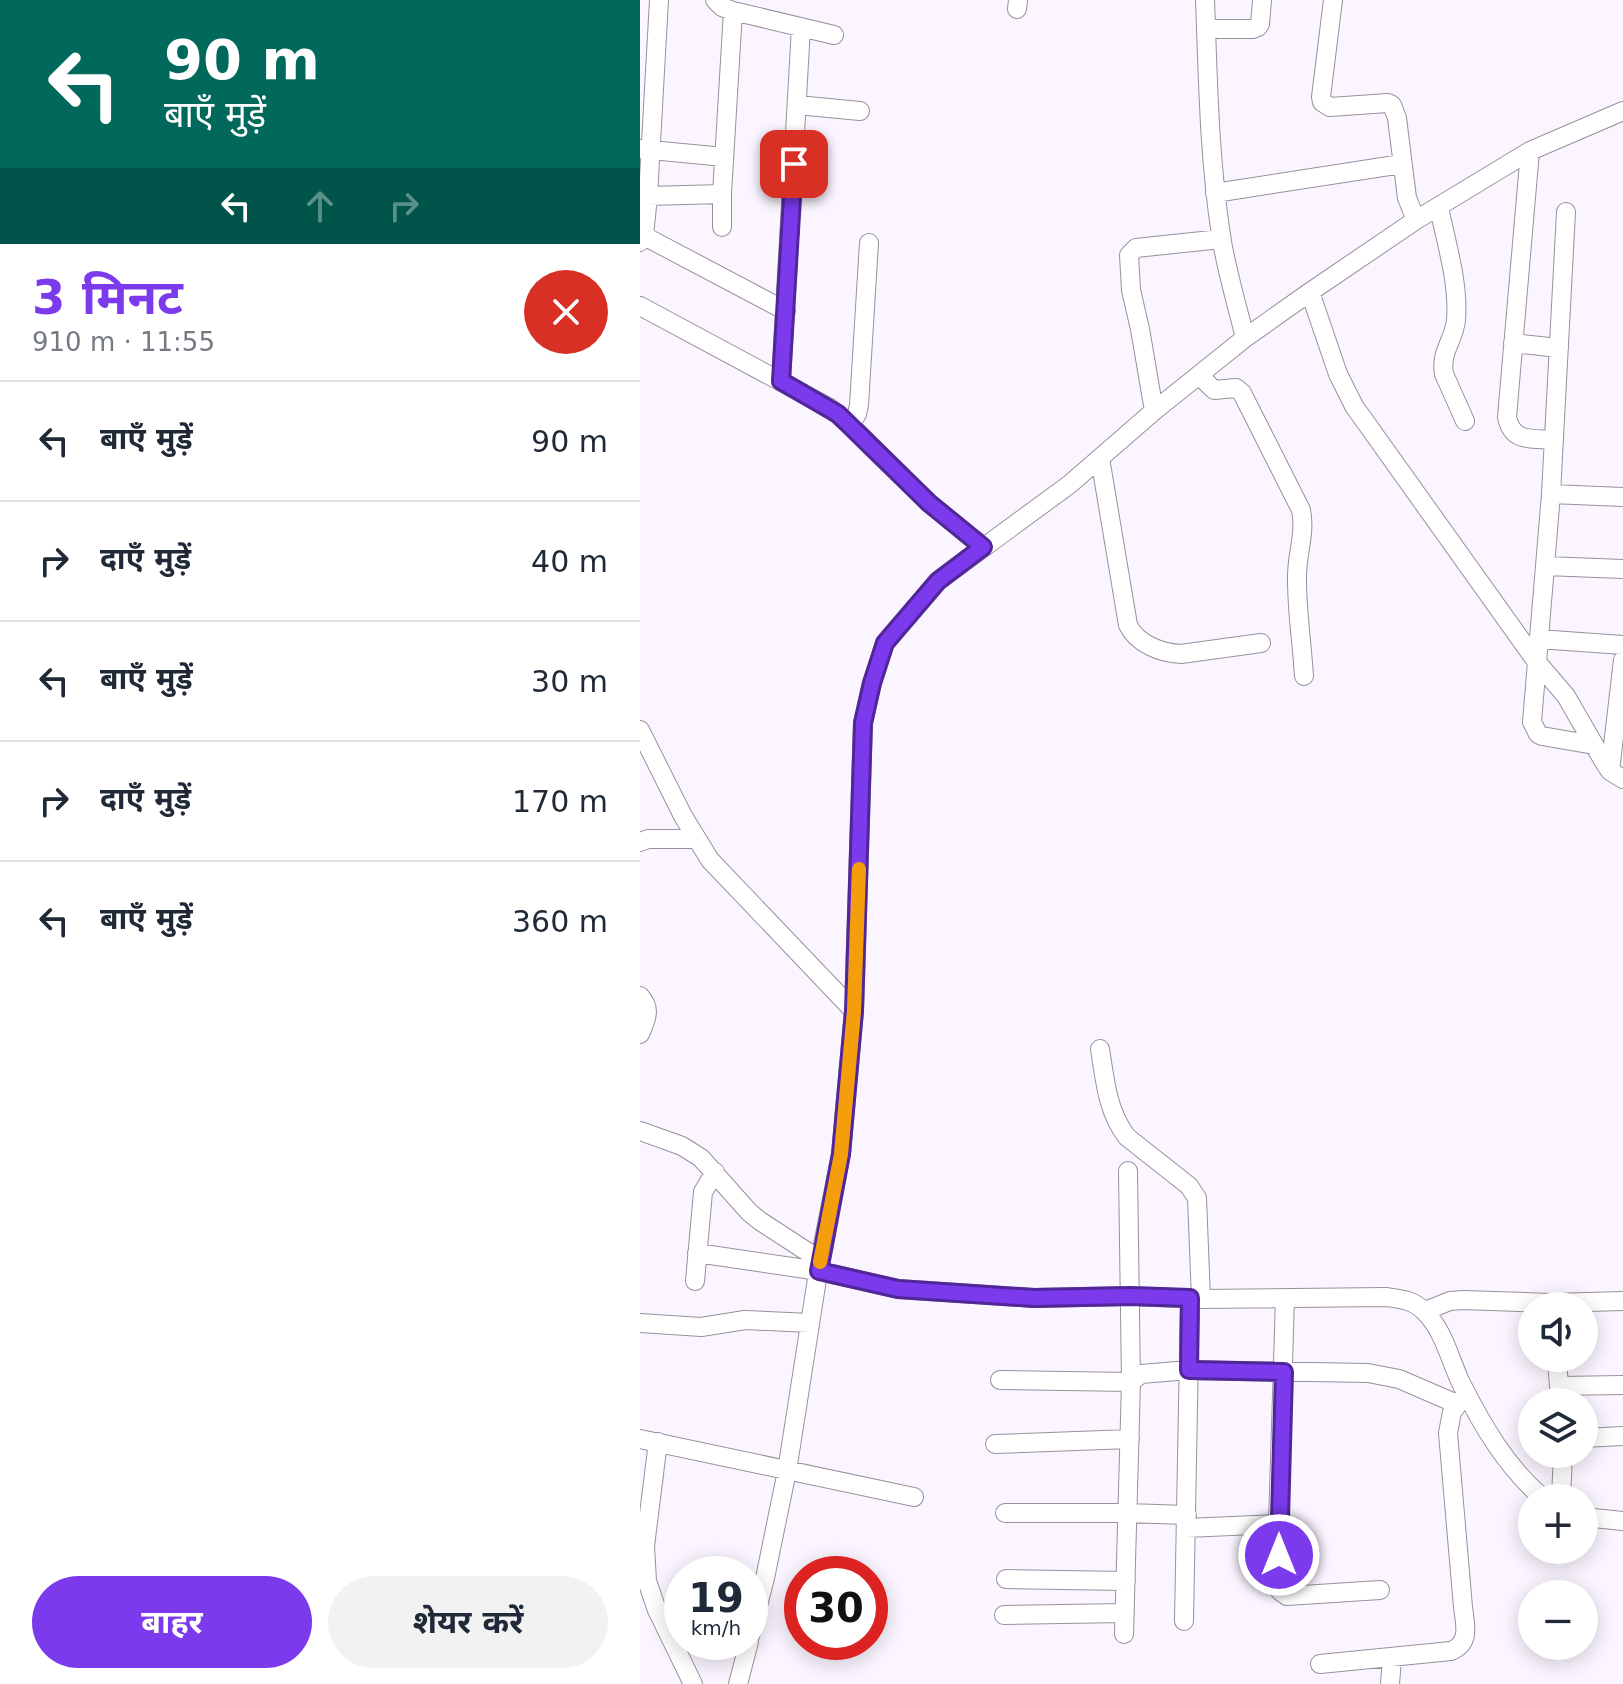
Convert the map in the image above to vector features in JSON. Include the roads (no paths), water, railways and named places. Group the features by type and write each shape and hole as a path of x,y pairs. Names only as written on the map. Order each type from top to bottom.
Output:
{"street":[{"path":"659,0 648,33 645,149 648,196 642,239 786,311"},
{"path":"715,0 733,11 834,35"},
{"path":"1205,0 1215,193 1221,239 1245,338"},
{"path":"1206,29 1258,27 1262,0"},
{"path":"1333,0 1322,102 1330,107 1392,105 1397,118 1407,198 1416,220"},
{"path":"722,227 733,11"},
{"path":"781,381 801,27"},
{"path":"797,105 860,111"},
{"path":"768,1563 787,1471 841,1154 854,1011 863,723 885,643 938,581 1070,484 1245,338 1416,220 1530,151 1623,111"},
{"path":"645,149 724,157"},
{"path":"1530,151 1507,417 1509,428 1515,435 1554,440"},
{"path":"1215,193 1402,164"},
{"path":"648,196 722,194"},
{"path":"1439,207 1453,272 1456,317 1442,366 1465,421"},
{"path":"1566,212 1551,494 1532,722 1534,729 1542,736 1594,745"},
{"path":"1154,411 1131,290 1129,255 1136,248 1221,239"},
{"path":"850,425 859,405 869,243"},
{"path":"1310,292 1338,374 1354,406 1536,661 1566,696 1594,745 1617,775"},
{"path":"640,306 830,408 929,503 983,547"},
{"path":"1513,343 1559,348"},
{"path":"1199,375 1214,390 1236,388 1242,393 1301,510 1303,533 1297,580 1304,676"},
{"path":"1100,458 1132,634 1172,654 1261,643"},
{"path":"1551,494 1623,497"},
{"path":"1545,566 1623,569"},
{"path":"1538,639 1623,645"},
{"path":"1617,775 1623,660"},
{"path":"640,730 696,839 718,869 854,1011"},
{"path":"640,842 648,839 696,839"},
{"path":"640,996 648,1010 640,1034"},
{"path":"1100,1049 1111,1108 1120,1128 1189,1186 1197,1198 1195,1299 1189,1370 1184,1621"},
{"path":"640,1131 682,1146 701,1158 760,1221 820,1266"},
{"path":"1124,1634 1131,1382 1128,1171"},
{"path":"695,1281 703,1192 715,1172"},
{"path":"697,1253 820,1266 898,1289 951,1293 1034,1298 1386,1297 1409,1301 1425,1311 1441,1336 1462,1398 1529,1484"},
{"path":"1285,1298 1279,1586 1282,1594 1287,1596 1380,1590"},
{"path":"1425,1311 1450,1301 1518,1302"},
{"path":"1598,1302 1623,1301"},
{"path":"640,1323 701,1327 745,1320 810,1323"},
{"path":"1000,1380 1131,1382 1141,1374 1189,1370 1368,1373 1385,1375 1462,1398"},
{"path":"1598,1389 1623,1385"},
{"path":"1320,1664 1451,1651 1464,1642 1448,1433 1452,1412 1462,1398"},
{"path":"1598,1437 1623,1436"},
{"path":"995,1444 1130,1439"},
{"path":"693,1684 657,1610 647,1581 645,1546 649,1441 914,1497"},
{"path":"1005,1513 1127,1513 1186,1522 1278,1524"},
{"path":"1598,1518 1623,1521"},
{"path":"1006,1579 1126,1581"},
{"path":"1004,1615 1125,1613"},
{"path":"1390,1684 1392,1658"},
{"path":"738,1684 744,1660"}]}
